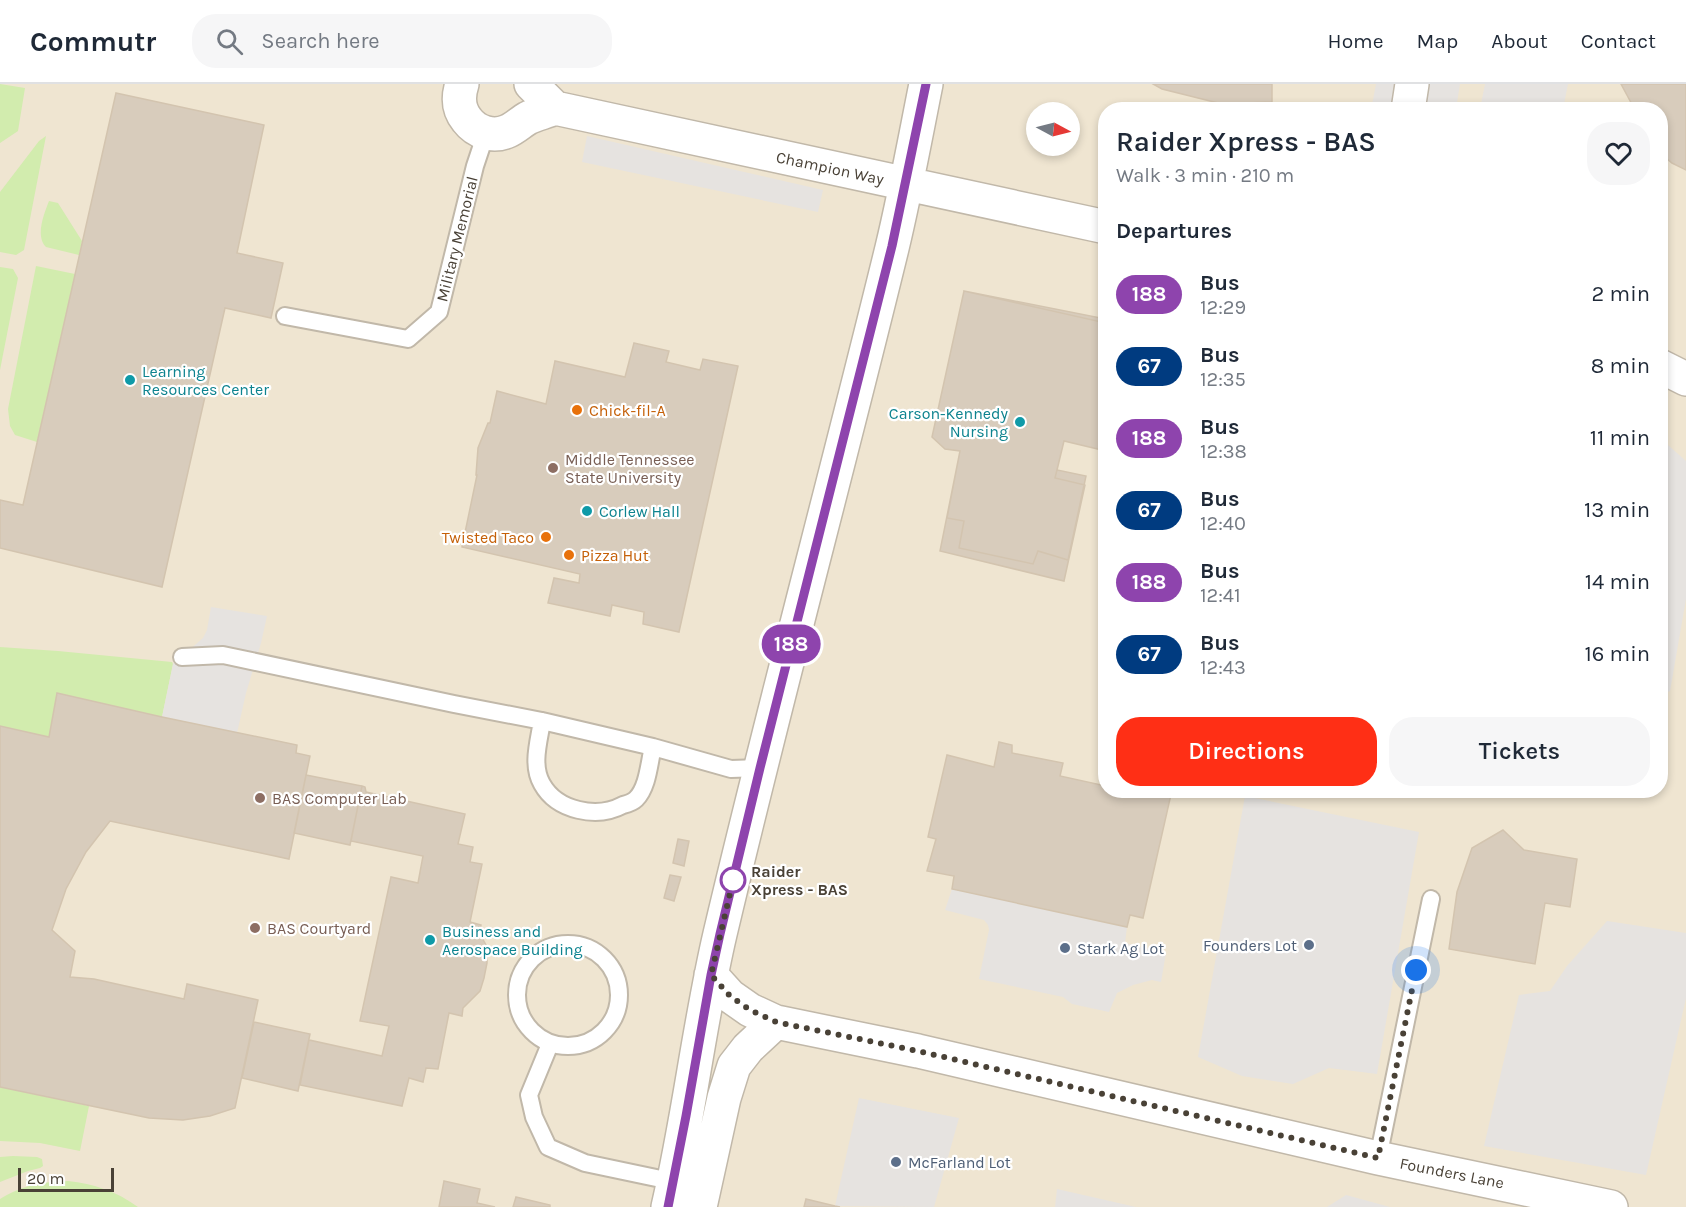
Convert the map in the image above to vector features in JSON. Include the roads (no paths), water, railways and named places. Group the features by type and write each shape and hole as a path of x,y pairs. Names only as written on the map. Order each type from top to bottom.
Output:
{"street":[{"path":"462,84 459,94 460,106 465,118 474,128 486,133 498,134 555,108 531,84"},
{"path":"687,1196 711,975 760,768 892,246 926,84"},
{"path":"1410,102 1413,84"},
{"name":"Champion Way","path":"555,108 1098,225"},
{"path":"1668,370 1686,379"},
{"name":"Founders Lane","path":"711,975 730,996 750,1010 776,1022 929,1054 1378,1158 1611,1207"},
{"path":"687,1196 734,1066 748,1048 776,1022"}],"lane":[{"name":"Military Memorial","path":"285,316 408,339 439,312 475,166 486,133"},
{"path":"182,657 223,655 542,721 653,747 731,769 760,768"},
{"path":"542,721 536,763 542,784 559,802 580,811 604,812 635,799 644,785 653,747"},
{"path":"1378,1158 1431,899"},
{"path":"561,943 578,944 594,950 607,961 616,975 620,992 618,1009 610,1024 599,1037 584,1045 567,1047 550,1044 535,1036 524,1022 517,1007 516,989 521,973 531,959 544,949 561,943"},
{"path":"550,1044 529,1095 534,1117 548,1147 585,1163 687,1196"}],"place":[{"name":"Learning Resources Center","path":"130,380"},
{"name":"Chick-fil-A","path":"577,410"},
{"name":"Carson-Kennedy Nursing","path":"1020,422"},
{"name":"Middle Tennessee State University","path":"553,468"},
{"name":"Corlew Hall","path":"587,511"},
{"name":"Twisted Taco","path":"546,537"},
{"name":"Pizza Hut","path":"569,555"},
{"name":"BAS Computer Lab","path":"260,798"},
{"name":"Raider Xpress - BAS","path":"733,880"},
{"name":"BAS Courtyard","path":"255,928"},
{"name":"Business and Aerospace Building","path":"430,940"},
{"name":"Founders Lot","path":"1309,945"},
{"name":"Stark Ag Lot","path":"1065,948"},
{"name":"McFarland Lot","path":"896,1162"}]}
